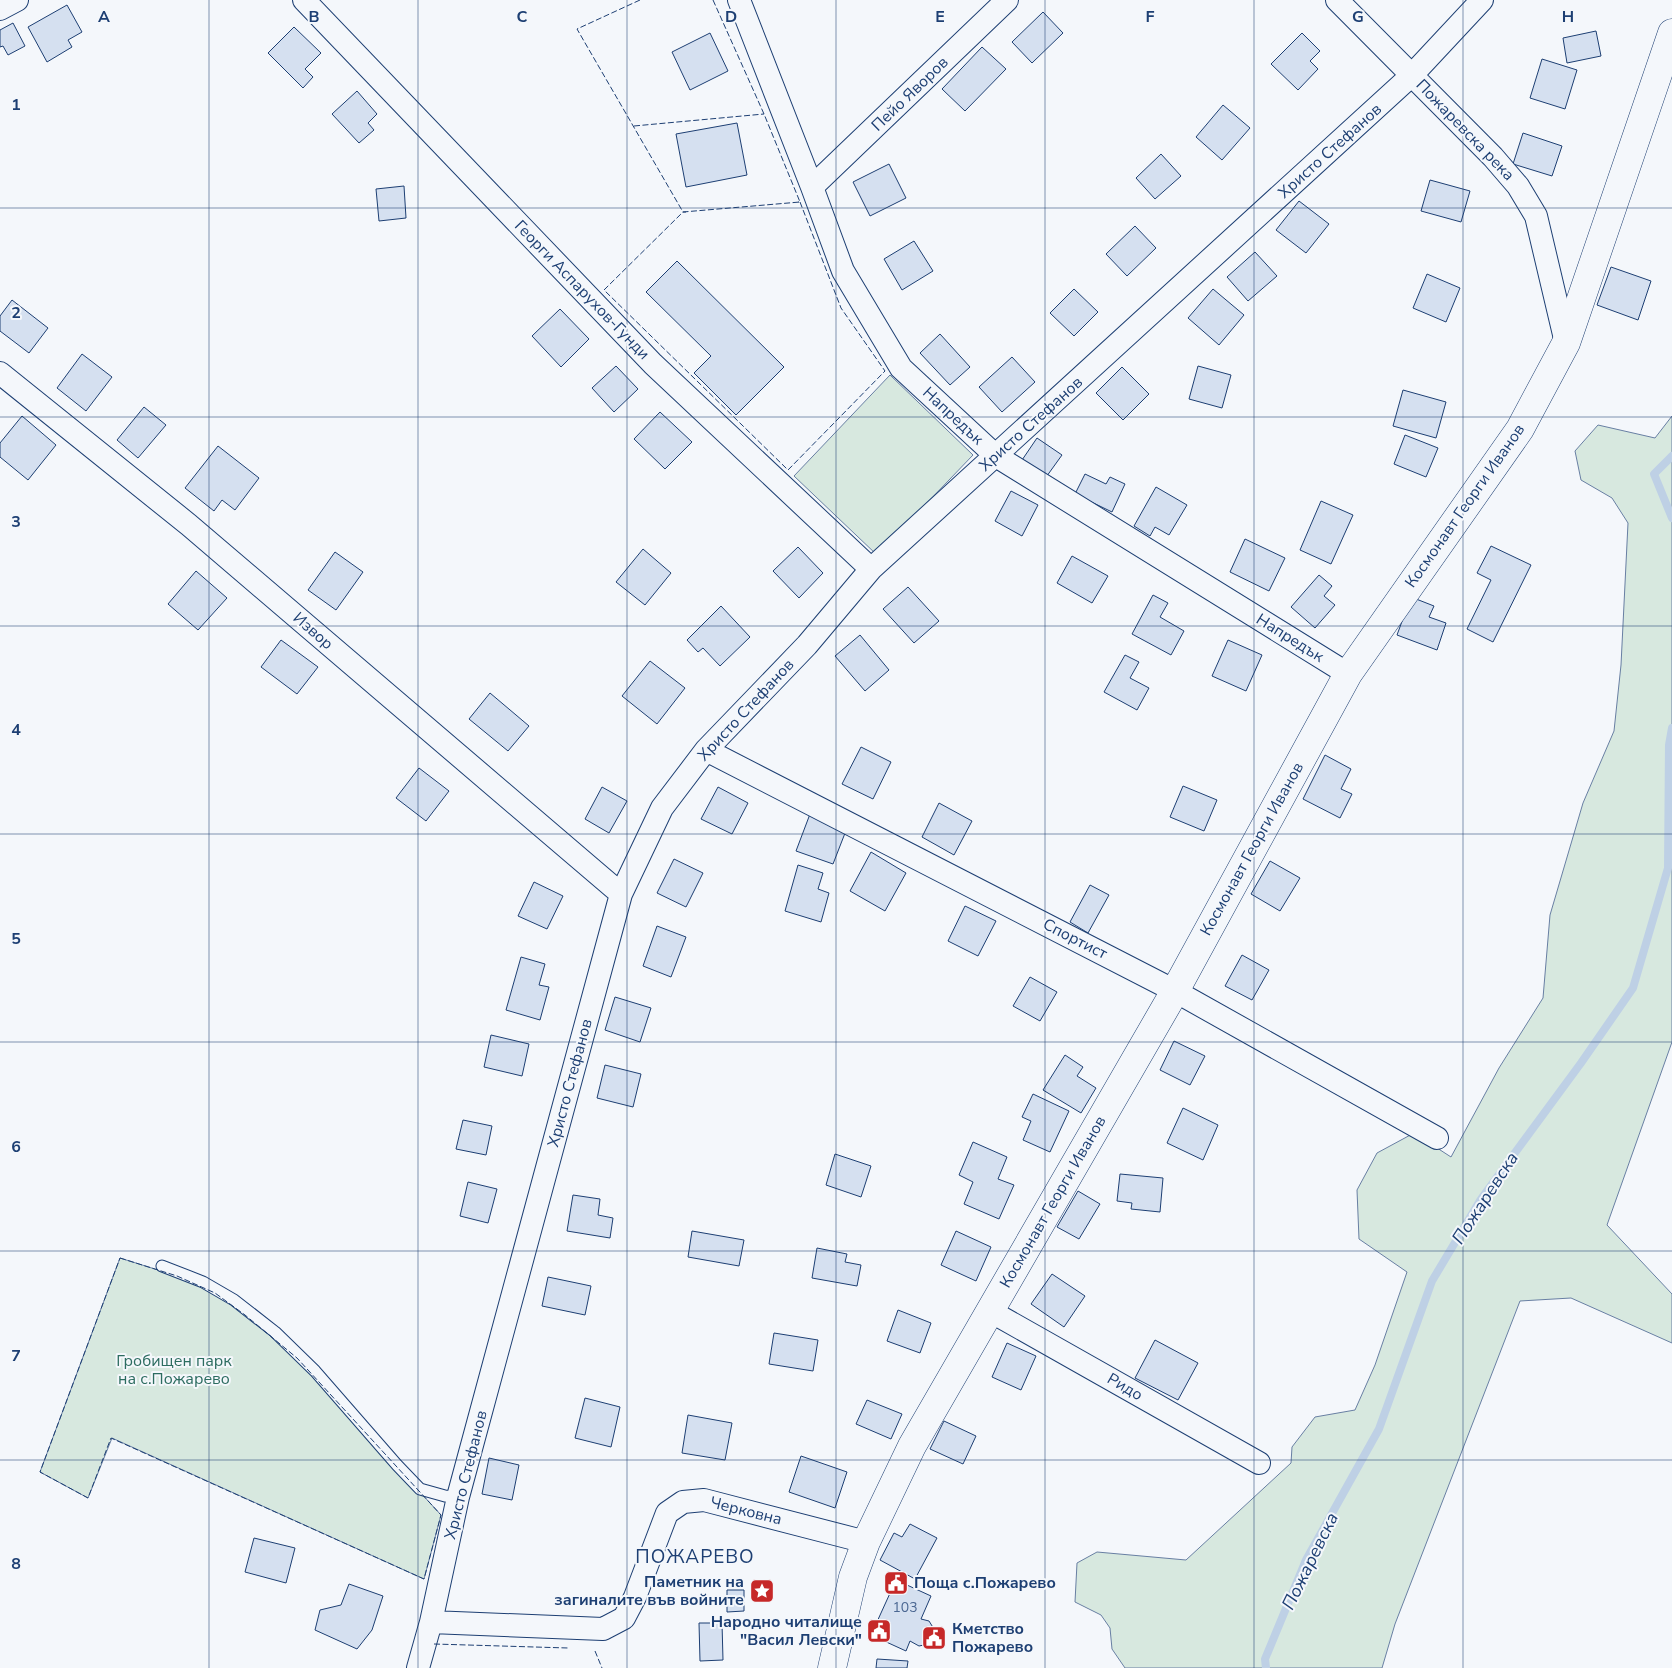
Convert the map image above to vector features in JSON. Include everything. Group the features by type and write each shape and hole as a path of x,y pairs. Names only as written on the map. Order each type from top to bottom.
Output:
{"street":[{"path":"0,9 17,0"},
{"name":"Георги Аспарухов-Гунди","path":"304,0 653,364 871,569"},
{"name":"Напредък","path":"739,0 843,271 901,368 996,456 1348,674"},
{"name":"Пейо Яворов","path":"812,187 1007,0"},
{"name":"Пожаревска река","path":"1337,0 1493,156 1518,186 1536,216 1566,343"},
{"name":"Христо Стефанов","path":"418,1668 431,1622 458,1497 621,894 662,808 706,750 807,645 871,569 1412,76 1482,0"},
{"name":"Космонавт Георги Иванов","path":"832,1668 853,1577 866,1542 912,1446 1175,991 1348,674 1520,429 1566,343 1672,33"},
{"name":"Извор","path":"0,373 189,525 621,894"},
{"name":"Спортист","path":"706,750 1175,991 1437,1138"},
{"name":"Ридо","path":"990,1311 1259,1463"},
{"name":"Черковна","path":"431,1622 603,1629 624,1618 635,1597 667,1513 683,1502 704,1500 866,1542"}],"lane":[{"path":"162,1266 203,1282 234,1300 275,1332 315,1371 420,1489 445,1496 458,1497"}],"green space":[{"path":"890,375 973,455 877,555 794,476"},
{"path":"1672,416 1672,1042 1607,1225 1672,1294 1672,1343 1571,1298 1520,1301 1395,1624 1382,1668 1125,1668 1112,1649 1110,1628 1101,1615 1075,1602 1077,1563 1097,1552 1186,1560 1291,1463 1292,1447 1315,1417 1355,1410 1375,1365 1407,1272 1359,1239 1357,1190 1377,1153 1414,1133 1451,1157 1499,1068 1543,998 1550,915 1583,803 1614,731 1621,665 1628,523 1612,498 1581,480 1575,451 1598,425 1655,438"},
{"name":"Гробищен парк на с.Пожарево","path":"120,1258 177,1276 215,1293 297,1358 441,1515 424,1579 112,1438 88,1498 40,1472"}],"building":[{"path":"67,5 82,32 68,40 72,47 47,62 28,27"},
{"path":"1043,12 1063,33 1032,63 1012,42"},
{"path":"13,23 25,46 8,55 3,46 0,47 0,30"},
{"path":"294,27 321,53 305,69 313,77 303,88 268,53"},
{"path":"1596,31 1601,56 1567,63 1563,38"},
{"path":"710,33 728,71 690,90 672,52"},
{"path":"1302,33 1320,51 1310,61 1318,69 1298,90 1271,64"},
{"path":"982,47 1006,69 965,111 942,89"},
{"path":"1542,59 1577,70 1565,109 1530,98"},
{"path":"357,91 377,114 368,123 374,130 359,143 332,114"},
{"path":"1223,105 1250,128 1222,160 1196,137"},
{"path":"737,123 747,175 686,187 676,134"},
{"path":"1523,133 1562,146 1552,176 1513,164"},
{"path":"1161,154 1181,176 1155,199 1136,178"},
{"path":"889,164 906,198 870,216 853,182"},
{"path":"1430,180 1470,191 1461,222 1421,211"},
{"path":"404,186 406,218 379,221 376,189"},
{"path":"1299,201 1329,224 1306,253 1276,230"},
{"path":"1135,226 1156,248 1127,276 1106,254"},
{"path":"914,241 933,271 902,290 884,259"},
{"path":"1255,252 1277,276 1248,301 1227,277"},
{"path":"677,261 784,367 736,415 694,373 711,356 646,292"},
{"path":"1611,267 1651,281 1638,320 1597,305"},
{"path":"1427,274 1460,288 1446,322 1413,308"},
{"path":"1074,289 1098,312 1074,336 1050,313"},
{"path":"1213,289 1244,315 1219,345 1188,318"},
{"path":"12,300 48,328 29,353 0,331 0,316"},
{"path":"560,309 589,339 561,367 532,336"},
{"path":"940,334 970,367 950,385 920,353"},
{"path":"82,354 112,377 86,411 57,388"},
{"path":"1012,357 1035,382 1002,412 979,387"},
{"path":"616,366 638,389 614,412 592,388"},
{"path":"1198,366 1231,375 1222,408 1189,399"},
{"path":"1122,367 1149,394 1123,420 1096,393"},
{"path":"1403,390 1446,402 1436,438 1393,426"},
{"path":"144,407 166,425 138,458 117,440"},
{"path":"660,412 692,442 665,469 634,439"},
{"path":"22,416 56,445 28,480 0,457 0,443"},
{"path":"1405,435 1438,448 1426,477 1394,464"},
{"path":"1037,438 1062,455 1044,480 1020,463"},
{"path":"218,446 259,478 235,510 222,500 214,511 185,488"},
{"path":"1085,474 1106,484 1110,477 1125,484 1112,512 1075,494"},
{"path":"1156,487 1187,505 1169,535 1155,527 1150,536 1134,526"},
{"path":"1011,491 1038,505 1022,536 995,521"},
{"path":"1321,501 1353,515 1331,564 1300,550"},
{"path":"1245,539 1285,558 1269,591 1230,572"},
{"path":"1491,546 1531,565 1493,642 1467,629 1491,580 1477,573"},
{"path":"798,547 823,573 799,598 773,571"},
{"path":"643,549 671,573 645,605 616,582"},
{"path":"335,552 363,572 336,610 308,590"},
{"path":"1072,556 1108,576 1092,603 1057,583"},
{"path":"196,571 227,598 198,630 168,604"},
{"path":"1319,575 1332,586 1324,596 1335,605 1315,628 1291,607"},
{"path":"908,587 939,621 914,643 883,609"},
{"path":"1153,595 1168,603 1160,617 1184,631 1171,655 1132,634"},
{"path":"1411,597 1434,606 1429,617 1446,623 1437,650 1397,635"},
{"path":"721,606 750,637 720,666 703,648 698,652 687,640"},
{"path":"860,635 889,670 865,691 835,656"},
{"path":"281,640 318,667 297,694 261,667"},
{"path":"1228,640 1262,655 1246,691 1212,676"},
{"path":"1125,655 1139,662 1130,678 1149,688 1137,710 1104,692"},
{"path":"650,661 685,688 657,724 622,696"},
{"path":"490,693 529,726 508,751 469,719"},
{"path":"861,747 891,762 873,799 842,784"},
{"path":"1325,755 1351,769 1341,789 1352,794 1340,818 1303,799"},
{"path":"419,768 449,791 426,821 396,798"},
{"path":"1183,786 1217,800 1204,831 1170,817"},
{"path":"602,787 627,801 609,833 585,819"},
{"path":"718,787 748,803 732,834 701,819"},
{"path":"939,803 972,821 954,855 922,837"},
{"path":"810,814 847,828 833,864 796,851"},
{"path":"871,852 906,873 885,911 850,891"},
{"path":"674,859 703,873 686,907 657,893"},
{"path":"1270,861 1300,878 1280,911 1251,894"},
{"path":"798,865 823,873 818,889 829,893 821,922 785,911"},
{"path":"534,882 563,896 547,929 518,916"},
{"path":"1090,885 1109,895 1088,933 1070,922"},
{"path":"965,906 996,921 978,956 948,941"},
{"path":"657,926 686,937 671,977 643,966"},
{"path":"1242,955 1269,970 1252,1000 1225,986"},
{"path":"521,957 545,964 539,985 549,987 540,1020 506,1010"},
{"path":"1030,977 1057,992 1040,1021 1013,1006"},
{"path":"615,997 651,1008 640,1042 605,1030"},
{"path":"491,1035 529,1044 522,1076 484,1067"},
{"path":"1174,1041 1205,1056 1190,1085 1160,1070"},
{"path":"1065,1055 1083,1067 1077,1076 1096,1088 1081,1113 1043,1090"},
{"path":"605,1065 641,1074 633,1107 597,1098"},
{"path":"1033,1094 1069,1111 1050,1152 1023,1140 1031,1121 1022,1117"},
{"path":"1183,1108 1218,1125 1203,1160 1167,1143"},
{"path":"463,1120 492,1126 486,1155 456,1149"},
{"path":"973,1142 1007,1157 998,1179 1014,1185 999,1219 964,1204 973,1182 959,1175"},
{"path":"835,1154 871,1166 861,1197 826,1185"},
{"path":"1120,1174 1163,1178 1160,1212 1131,1209 1132,1203 1117,1201"},
{"path":"468,1182 497,1189 488,1223 460,1216"},
{"path":"1078,1191 1100,1204 1079,1239 1057,1227"},
{"path":"573,1195 600,1199 598,1215 613,1218 610,1238 567,1231"},
{"path":"692,1231 744,1240 739,1266 688,1257"},
{"path":"956,1231 991,1247 976,1281 941,1265"},
{"path":"817,1248 847,1254 845,1262 861,1265 857,1286 812,1278"},
{"path":"1052,1274 1085,1296 1064,1327 1031,1304"},
{"path":"548,1277 591,1286 585,1315 542,1306"},
{"path":"898,1310 931,1323 920,1353 887,1341"},
{"path":"774,1333 818,1340 813,1371 769,1364"},
{"path":"1155,1340 1198,1363 1178,1400 1135,1378"},
{"path":"1007,1343 1036,1356 1021,1390 992,1377"},
{"path":"585,1398 620,1407 611,1447 575,1438"},
{"path":"867,1400 902,1414 891,1439 856,1424"},
{"path":"688,1415 732,1423 725,1460 682,1453"},
{"path":"944,1421 976,1436 963,1464 930,1449"},
{"path":"801,1456 847,1472 835,1508 789,1492"},
{"path":"489,1458 519,1465 512,1500 482,1494"},
{"path":"910,1524 937,1538 915,1579 880,1560 894,1533 902,1537"},
{"path":"254,1538 295,1548 286,1583 245,1572"},
{"path":"896,1580 931,1596 921,1619 929,1621 934,1629 933,1639 929,1644 919,1646 910,1641 906,1651 871,1635"},
{"path":"349,1584 383,1596 372,1630 357,1649 315,1630 320,1610 341,1605"},
{"path":"727,1590 744,1590 744,1611 727,1612"},
{"path":"699,1623 722,1623 723,1660 700,1661"},
{"path":"877,1659 908,1661 907,1668 876,1668"}],"waterway":[{"name":"Пожаревска","path":"1672,456 1654,474 1672,518"},
{"name":"Пожаревска","path":"1266,1668 1265,1659 1306,1560 1379,1429 1432,1281 1481,1199 1581,1063 1633,988 1668,868 1669,745 1672,728"}],"fence":[{"path":"640,0 577,29 683,212 686,212"},
{"path":"713,0 764,114 800,202 798,202"},
{"path":"634,126 764,114"},
{"path":"800,202 841,308 885,371 788,470 604,290 683,212 800,202"},
{"path":"120,1258 177,1276 215,1293 297,1358 441,1515 424,1579 111,1438 88,1498 40,1472 120,1258"},
{"path":"434,1644 568,1648"},
{"path":"595,1651 602,1668"}],"place":[{"name":"Поща с.Пожарево","path":"896,1583"},
{"name":"Паметник на загиналите във войните","path":"762,1591"},
{"name":"Народно читалище \"Васил Левски\"","path":"879,1631"},
{"name":"Кметство Пожарево","path":"934,1638"}],"district":[{"name":"ПОЖАРЕВО","path":"695,1557"}]}
